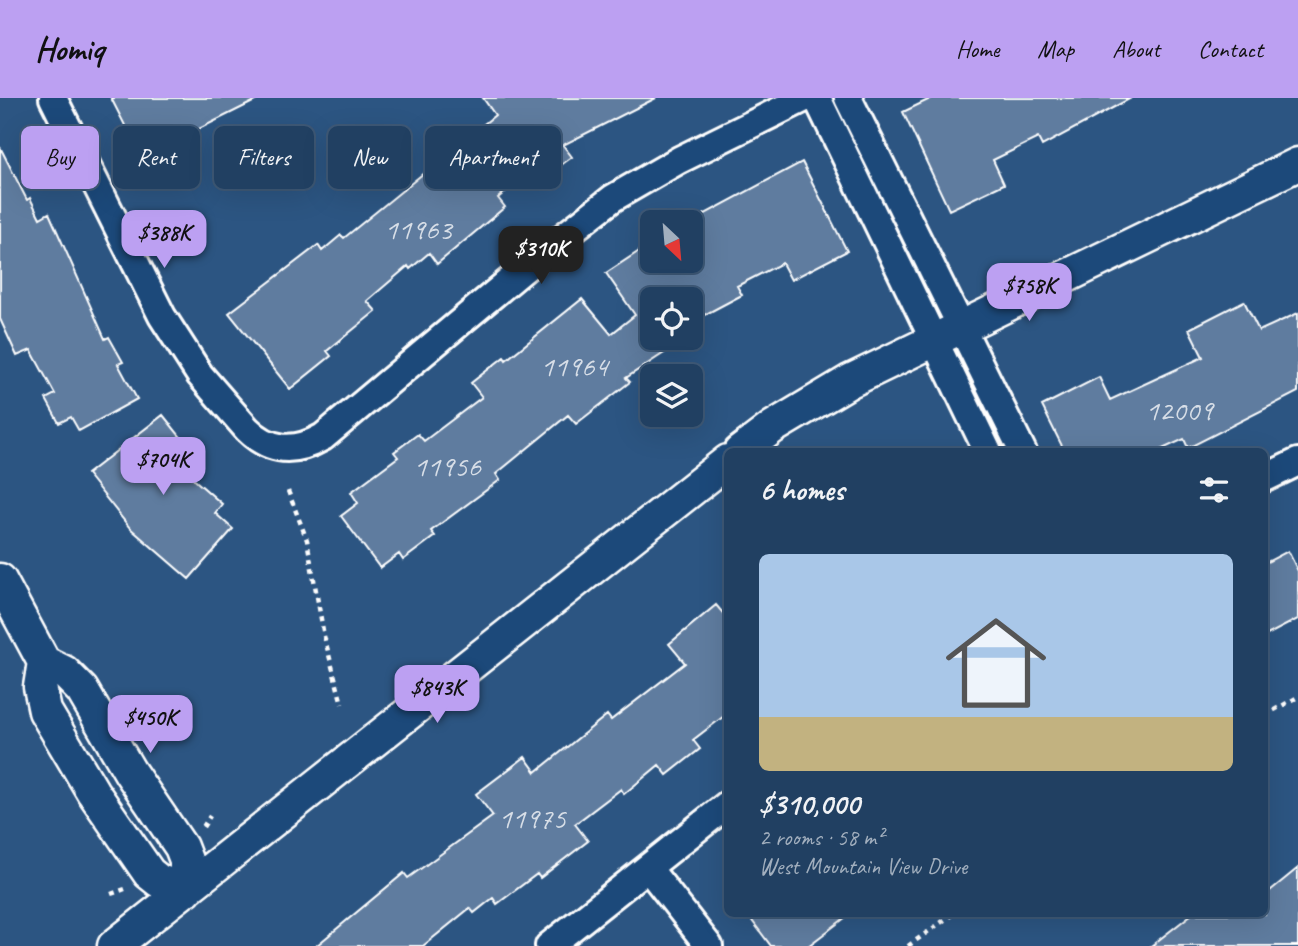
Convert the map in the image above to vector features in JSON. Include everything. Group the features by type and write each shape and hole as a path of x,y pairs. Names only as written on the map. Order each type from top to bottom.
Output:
{"street":[{"path":"53,98 146,287 180,347 247,429 257,439 282,449 297,448 323,437 613,198 679,160 805,98"},
{"path":"817,98 947,334 1020,448"},
{"path":"848,98 947,334 988,448"},
{"path":"746,448 812,402 1298,164"},
{"path":"1268,477 1298,462"},
{"path":"114,946 724,464"},
{"path":"0,580 44,662 64,672 82,690 130,772 181,846 186,860 186,890"},
{"path":"44,662 40,687 45,711 93,792 149,873 159,881 186,890"},
{"path":"549,946 724,807"},
{"path":"648,868 709,946"}],"path":[{"path":"288,491 307,540 324,636 342,704"},
{"path":"1268,713 1298,697"},
{"path":"908,946 949,917"}],"building":[{"path":"111,98 261,98 200,128 200,126 125,126"},
{"path":"483,98 656,98 563,145 572,157 561,165 561,126 481,126 495,115"},
{"path":"932,98 1131,98 1042,146 1038,138 993,160 1004,184 949,210 903,112"},
{"path":"0,147 27,200 30,198 40,218 49,213 105,339 109,337 123,362 118,364 137,399 79,431 71,417 59,423 46,399 55,394 31,350 17,356 0,319"},
{"path":"802,162 847,251 791,280 782,263 737,286 742,295 703,316 703,287 640,287 640,350 669,350 647,364 640,364 640,369 626,378 630,382 576,424 568,415 496,474 500,480 431,531 435,536 403,560 399,554 380,568 341,516 358,503 351,492 398,457 394,452 418,434 424,441 482,397 471,383 504,357 506,360 582,299 611,334 635,315 606,273 640,251 640,273 704,273 704,214"},
{"path":"425,172 425,189 509,189 498,198 505,207 437,264 429,253 410,269 408,266 367,301 376,311 327,351 331,356 290,389 229,313 318,245 322,251 341,235 344,238 404,189 411,189 411,183"},
{"path":"1244,301 1259,331 1298,313 1298,392 1188,448 1184,439 1165,448 1063,448 1042,406 1099,377 1110,400 1203,357 1189,329"},
{"path":"163,415 196,456 181,468 222,504 215,513 233,529 189,579 130,528 87,474"},
{"path":"1288,551 1298,571 1298,619 1268,634 1268,561"},
{"path":"716,605 724,614 724,716 693,740 700,749 667,775 659,765 624,794 621,789 575,824 588,841 540,878 537,874 497,904 493,898 474,913 470,908 423,946 316,946 404,873 408,878 493,816 476,794 525,757 536,772 607,715 611,720 685,663 669,644"},
{"path":"1298,868 1298,946 1151,946 1188,917 1268,917 1268,893"},
{"path":"749,917 846,917 808,946 771,946"}]}
